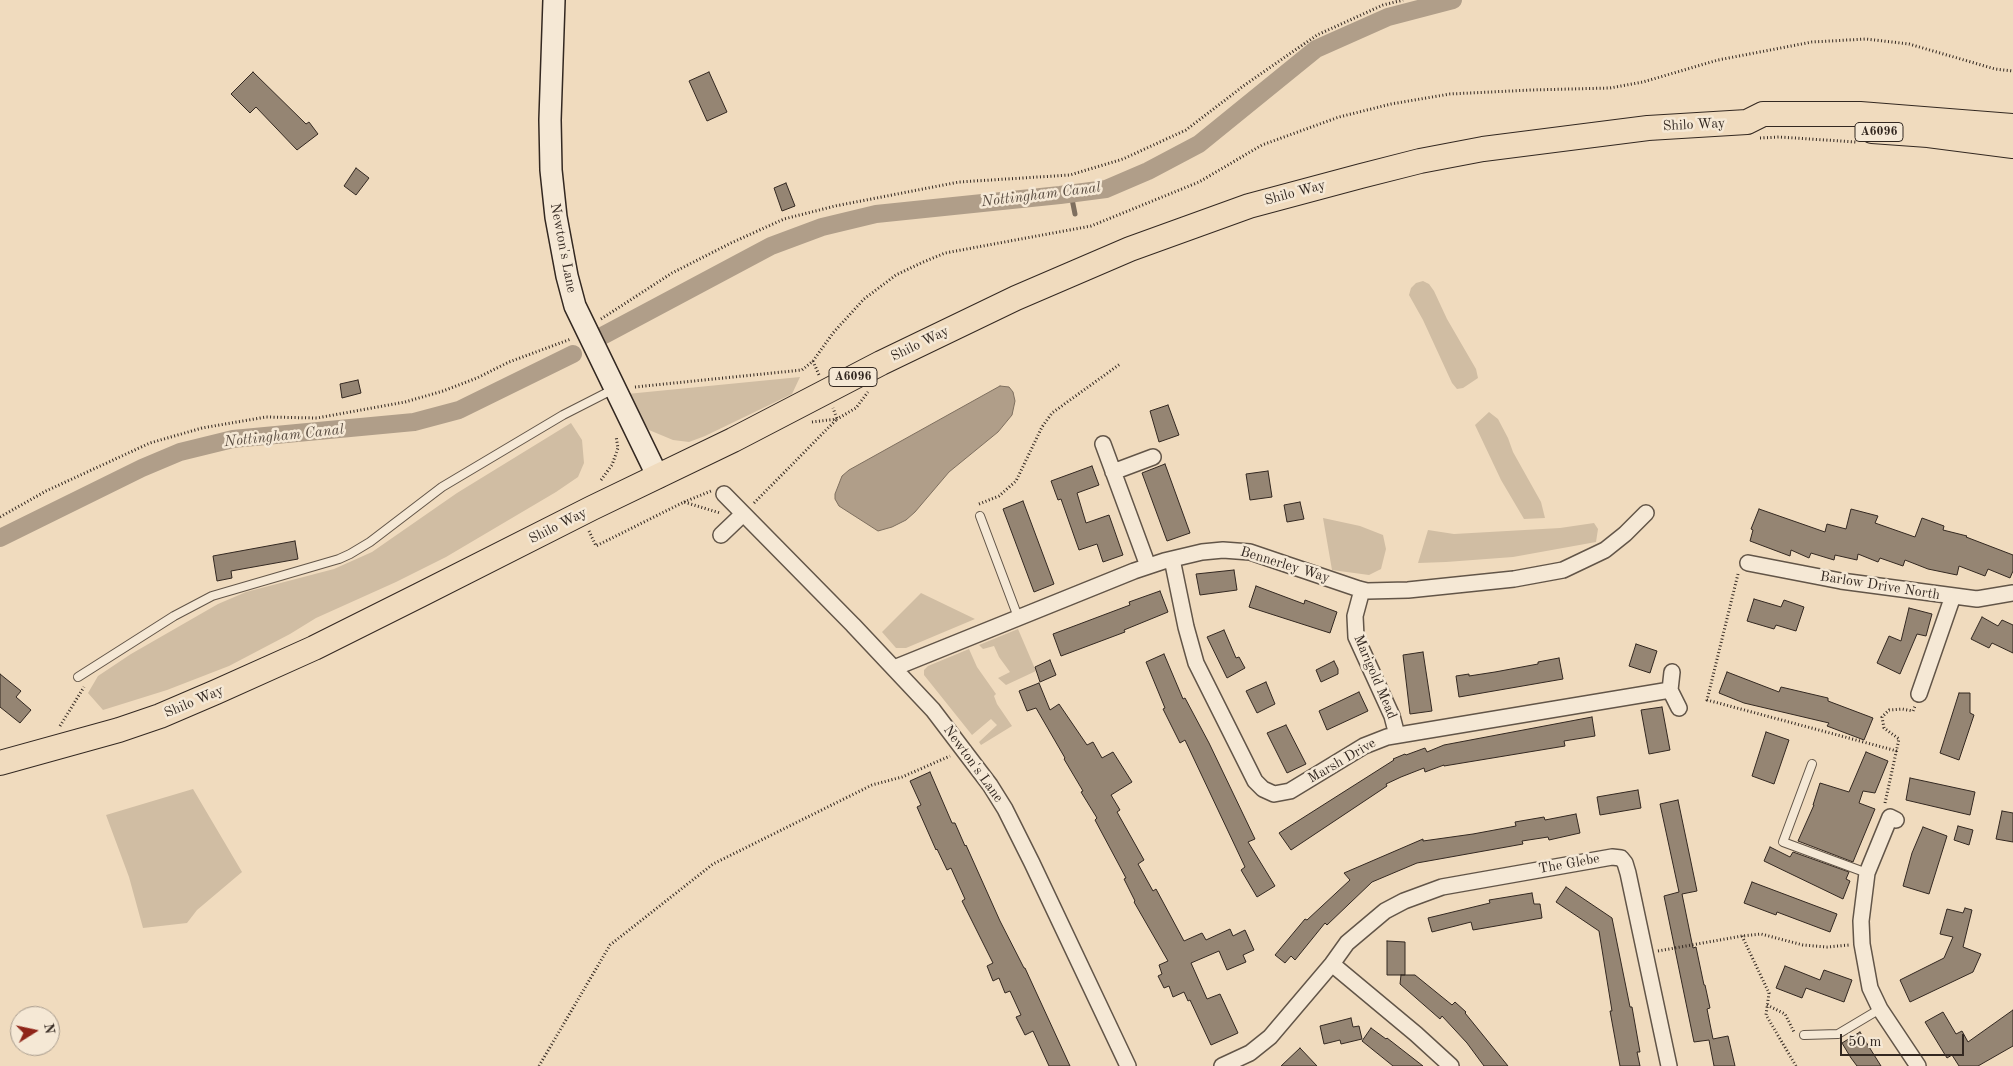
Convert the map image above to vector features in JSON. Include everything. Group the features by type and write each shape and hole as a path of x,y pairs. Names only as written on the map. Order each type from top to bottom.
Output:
{"main road":[{"name":"Shilo Way","path":"1749,130 1763,114 1860,114 2013,126"},
{"name":"Shilo Way","path":"0,763 119,730 160,716 216,692 597,517 658,476 733,440 947,330 1070,273 1248,206 1361,176 1483,149 1648,128 1860,130 2013,146"}],"street":[{"name":"Newton's Lane","path":"554,0 550,120 552,178 556,217 567,276 575,306 586,331 658,476"},
{"path":"1103,444 1148,566"},
{"path":"1113,472 1153,457"},
{"name":"Newton's Lane","path":"734,504 894,668 933,710 965,750 1005,809 1128,1066"},
{"path":"721,534 734,504"},
{"name":"Bennerley Way","path":"894,668 1148,566 1214,550 1239,550 1281,561 1362,590 1408,590 1514,579 1563,570 1605,550 1625,534 1646,513"},
{"name":"Marsh Drive","path":"1172,559 1186,627 1196,663 1250,772 1263,789 1274,794 1290,791 1364,746 1381,738 1670,690"},
{"name":"Barlow Drive North","path":"1748,563 1841,581 1977,599 2013,594"},
{"name":"Marigold Mead","path":"1362,590 1356,610 1356,636 1392,716 1398,735"},
{"path":"1919,694 1953,596"},
{"path":"1672,672 1670,690 1679,708"},
{"path":"1893,819 1867,873 1861,921 1862,944 1870,988 1880,1009 1918,1066"},
{"name":"The Glebe","path":"1222,1066 1250,1053 1270,1038 1332,964 1347,943 1384,911 1421,894 1442,887 1612,857 1621,858 1625,863 1669,1066"},
{"path":"1332,964 1416,1034 1451,1066"}],"lane":[{"path":"78,677 174,616 212,596 350,554 370,542 442,487 563,415 615,389"},
{"path":"980,516 1018,617"},
{"path":"1812,764 1783,842 1867,873"},
{"path":"1804,1035 1838,1034 1880,1009"}],"path":[{"path":"0,517 46,491 150,443 202,428 266,418 317,418 405,402 443,391 477,378 509,362 568,341 672,273 784,219 835,206 960,182 1070,175 1122,159 1186,130 1246,84 1317,35 1384,6 1403,0"},
{"path":"1749,130 1779,137 1865,142"},
{"path":"813,361 837,419"},
{"path":"972,507 999,496 1009,489 1016,481 1048,418 1060,406 1120,364"},
{"path":"684,502 721,513 837,419 856,408 870,389"},
{"path":"808,422 837,419"},
{"path":"596,484 602,480 612,465 618,448 616,431"},
{"path":"589,531 596,546 684,502 716,489 734,504"},
{"path":"580,536 589,531 597,517"},
{"path":"1748,563 1742,562 1707,700 1897,751"},
{"path":"53,730 60,728 85,686 78,677"},
{"path":"1893,819 1882,813 1899,739 1884,728 1882,717 1884,712 1893,709 1913,711 1919,694"},
{"path":"539,1066 610,945 713,864 872,785 902,777 965,750"},
{"path":"1645,954 1761,934 1803,945 1827,947 1862,944"},
{"path":"1742,936 1768,993 1766,1015 1796,1066"},
{"path":"1767,1005 1784,1014 1796,1035 1804,1035"}],"shaded area":[{"path":"1423,281 1429,284 1434,291 1447,319 1476,369 1478,378 1463,388 1457,389 1452,383 1423,320 1409,295 1411,288 1416,283"},
{"path":"800,377 792,394 689,442 673,440 649,430 627,394"},
{"path":"1000,386 1009,387 1013,392 1015,401 1012,415 998,432 949,472 906,520 878,531 839,506 835,499 835,494 842,476 849,470"},
{"path":"1489,412 1498,419 1513,452 1541,502 1545,518 1524,519 1501,480 1475,425"},
{"path":"571,423 582,440 584,463 578,477 446,557 316,618 229,666 167,690 103,710 88,693 98,676 131,654 218,604 246,592 334,569 372,552 457,493"},
{"path":"1323,518 1360,526 1383,535 1386,549 1381,569 1369,575 1332,570"},
{"path":"1594,523 1598,529 1596,542 1513,557 1418,563 1428,530 1454,534 1560,528"},
{"path":"921,593 975,619 906,648 896,648 882,632"},
{"path":"1018,629 1036,671 1006,685 998,678 1010,672 999,657 994,646 983,649 979,645"},
{"path":"969,649 977,667 996,694 994,696 997,704 1012,726 981,745 979,742 997,725 991,719 972,735 924,675 924,670 928,666"},
{"path":"193,789 242,872 197,910 187,923 143,928 129,877 106,815"}],"building":[{"path":"253,72 306,124 309,122 318,134 297,150 256,107 250,113 231,94"},
{"path":"709,72 727,112 707,121 689,81"},
{"path":"356,168 369,178 356,195 344,186"},
{"path":"786,183 795,206 782,211 774,188"},
{"path":"358,380 361,393 342,398 340,384"},
{"path":"1168,405 1179,435 1159,442 1150,411"},
{"path":"1165,464 1190,533 1167,541 1142,473"},
{"path":"1092,466 1099,485 1077,493 1086,523 1109,515 1123,555 1103,562 1097,544 1079,550 1061,499 1058,500 1051,481"},
{"path":"1268,471 1272,497 1250,500 1246,474"},
{"path":"1023,501 1054,584 1034,592 1003,509"},
{"path":"1300,502 1304,519 1287,522 1284,505"},
{"path":"1759,509 1825,532 1827,524 1846,529 1851,509 1878,516 1875,523 1915,537 1922,518 1944,526 1943,530 1967,536 2013,555 2013,571 2010,578 1988,569 1985,576 1959,566 1957,575 1928,569 1905,560 1903,566 1880,558 1878,562 1858,554 1857,560 1835,555 1834,560 1811,553 1809,558 1791,550 1790,556 1750,541 1753,530 1751,529"},
{"path":"295,541 298,559 231,571 232,578 217,581 213,556"},
{"path":"1234,570 1237,590 1200,595 1196,574"},
{"path":"1256,586 1304,604 1305,600 1337,612 1330,633 1249,607"},
{"path":"1160,591 1168,612 1124,630 1125,632 1061,656 1053,634 1130,605 1129,602"},
{"path":"1754,599 1781,607 1784,600 1804,607 1796,631 1776,625 1774,629 1747,621"},
{"path":"1909,608 1932,614 1926,636 1917,634 1900,674 1877,663 1889,636 1901,641"},
{"path":"1982,617 1998,626 2002,620 2013,625 2013,653 1992,643 1989,648 1971,639"},
{"path":"1224,630 1236,658 1239,657 1245,668 1227,678 1207,637"},
{"path":"1636,644 1657,651 1650,673 1629,666"},
{"path":"1423,652 1432,711 1410,714 1403,655"},
{"path":"1164,654 1183,699 1185,698 1209,743 1255,839 1248,842 1275,886 1257,897 1241,870 1245,867 1185,740 1180,743 1163,709 1165,708 1146,662"},
{"path":"1559,658 1563,679 1459,697 1456,676 1495,672"},
{"path":"1050,660 1056,675 1040,682 1035,667"},
{"path":"1334,661 1338,674 1321,682 1316,670"},
{"path":"1727,672 1779,692 1781,687 1828,698 1828,701 1873,718 1864,740 1827,726 1829,723 1744,703 1719,693"},
{"path":"0,674 21,691 16,697 31,710 20,723 0,707"},
{"path":"1266,682 1275,704 1257,713 1246,691"},
{"path":"1039,683 1050,710 1059,704 1087,745 1093,742 1102,758 1113,752 1132,782 1111,795 1120,810 1117,812 1144,860 1138,864 1153,891 1156,889 1184,941 1202,933 1206,940 1230,929 1233,936 1245,930 1254,950 1243,955 1246,962 1227,970 1219,951 1191,963 1207,999 1220,994 1238,1033 1211,1045 1190,1000 1188,1001 1184,992 1173,997 1169,986 1164,988 1158,976 1162,974 1159,965 1168,961 1134,902 1124,879 1126,878 1065,758 1036,708 1027,711 1019,691"},
{"path":"1359,692 1368,711 1327,730 1319,711"},
{"path":"1959,693 1970,693 1970,713 1974,715 1959,760 1940,753"},
{"path":"1662,707 1670,750 1649,754 1641,710"},
{"path":"1592,717 1595,736 1564,741 1565,746 1444,765 1425,772 1424,768 1401,777 1386,784 1387,786 1291,850 1279,833 1393,759 1405,754 1425,748 1427,752 1444,745"},
{"path":"1286,725 1306,764 1287,773 1267,733"},
{"path":"1766,732 1789,740 1774,784 1752,776"},
{"path":"1866,752 1888,761 1875,793 1863,791 1859,803 1875,809 1853,862 1798,841 1814,805 1820,783 1849,792"},
{"path":"930,772 952,823 955,823 966,845 1000,921 1025,968 1070,1066 1049,1066 1033,1031 1025,1035 1016,1017 1021,1015 1010,991 1005,993 999,978 993,981 987,966 993,963 962,901 965,899 951,868 947,870 917,807 921,805 910,781"},
{"path":"1910,778 1975,792 1970,815 1906,800"},
{"path":"1638,790 1641,808 1600,815 1597,797"},
{"path":"1678,800 1697,891 1682,894 1693,948 1696,947 1705,985 1710,1008 1707,1009 1713,1039 1728,1036 1735,1066 1714,1066 1709,1040 1694,1042 1664,896 1679,892 1660,804"},
{"path":"2002,811 2013,813 2013,842 1996,839"},
{"path":"1576,814 1580,833 1549,840 1548,837 1522,841 1523,844 1417,863 1372,882 1327,925 1325,923 1295,960 1291,956 1285,963 1275,955 1305,919 1307,920 1350,880 1344,873 1423,839 1423,841 1473,834 1516,826 1515,822 1544,817 1545,820"},
{"path":"1958,826 1973,830 1969,845 1954,840"},
{"path":"1923,827 1947,836 1929,894 1903,886 1912,853"},
{"path":"1770,847 1790,857 1793,852 1849,872 1846,879 1850,881 1843,899 1764,861"},
{"path":"1752,882 1837,914 1830,932 1777,912 1776,915 1744,903"},
{"path":"1566,887 1612,918 1630,1007 1632,1007 1640,1052 1637,1052 1640,1066 1620,1066 1599,931 1556,902"},
{"path":"1532,893 1534,904 1540,904 1542,918 1473,930 1471,922 1432,932 1428,918 1490,903 1489,900"},
{"path":"1965,908 1972,910 1963,947 1981,954 1973,972 1910,1002 1900,980 1944,958 1953,937 1940,934 1947,909 1963,913"},
{"path":"1387,941 1405,942 1405,975 1387,975"},
{"path":"1785,966 1820,980 1824,970 1852,980 1844,1002 1806,988 1802,998 1776,988"},
{"path":"1401,975 1415,975 1452,1005 1455,1002 1466,1012 1508,1066 1484,1066 1467,1043 1442,1016 1440,1019 1400,984"},
{"path":"2013,1010 2013,1046 1978,1066 1959,1066 1952,1055 1947,1058 1925,1022 1943,1012 1956,1034 1962,1031 1968,1042"},
{"path":"1351,1018 1353,1027 1359,1026 1362,1039 1341,1044 1340,1040 1324,1044 1320,1026"},
{"path":"1371,1028 1423,1066 1393,1066 1362,1041"},
{"path":"1860,1032 1881,1066 1857,1066 1851,1058 1842,1043"},
{"path":"1300,1048 1317,1066 1281,1066"}],"waterway":[{"name":"Nottingham Canal","path":"604,335 771,246 822,227 876,214 1106,189 1148,171 1199,144 1316,49 1388,17 1453,0"},
{"path":"1071,194 1075,214"},
{"name":"Nottingham Canal","path":"0,538 142,468 180,452 233,439 414,422 459,410 573,354"}]}
